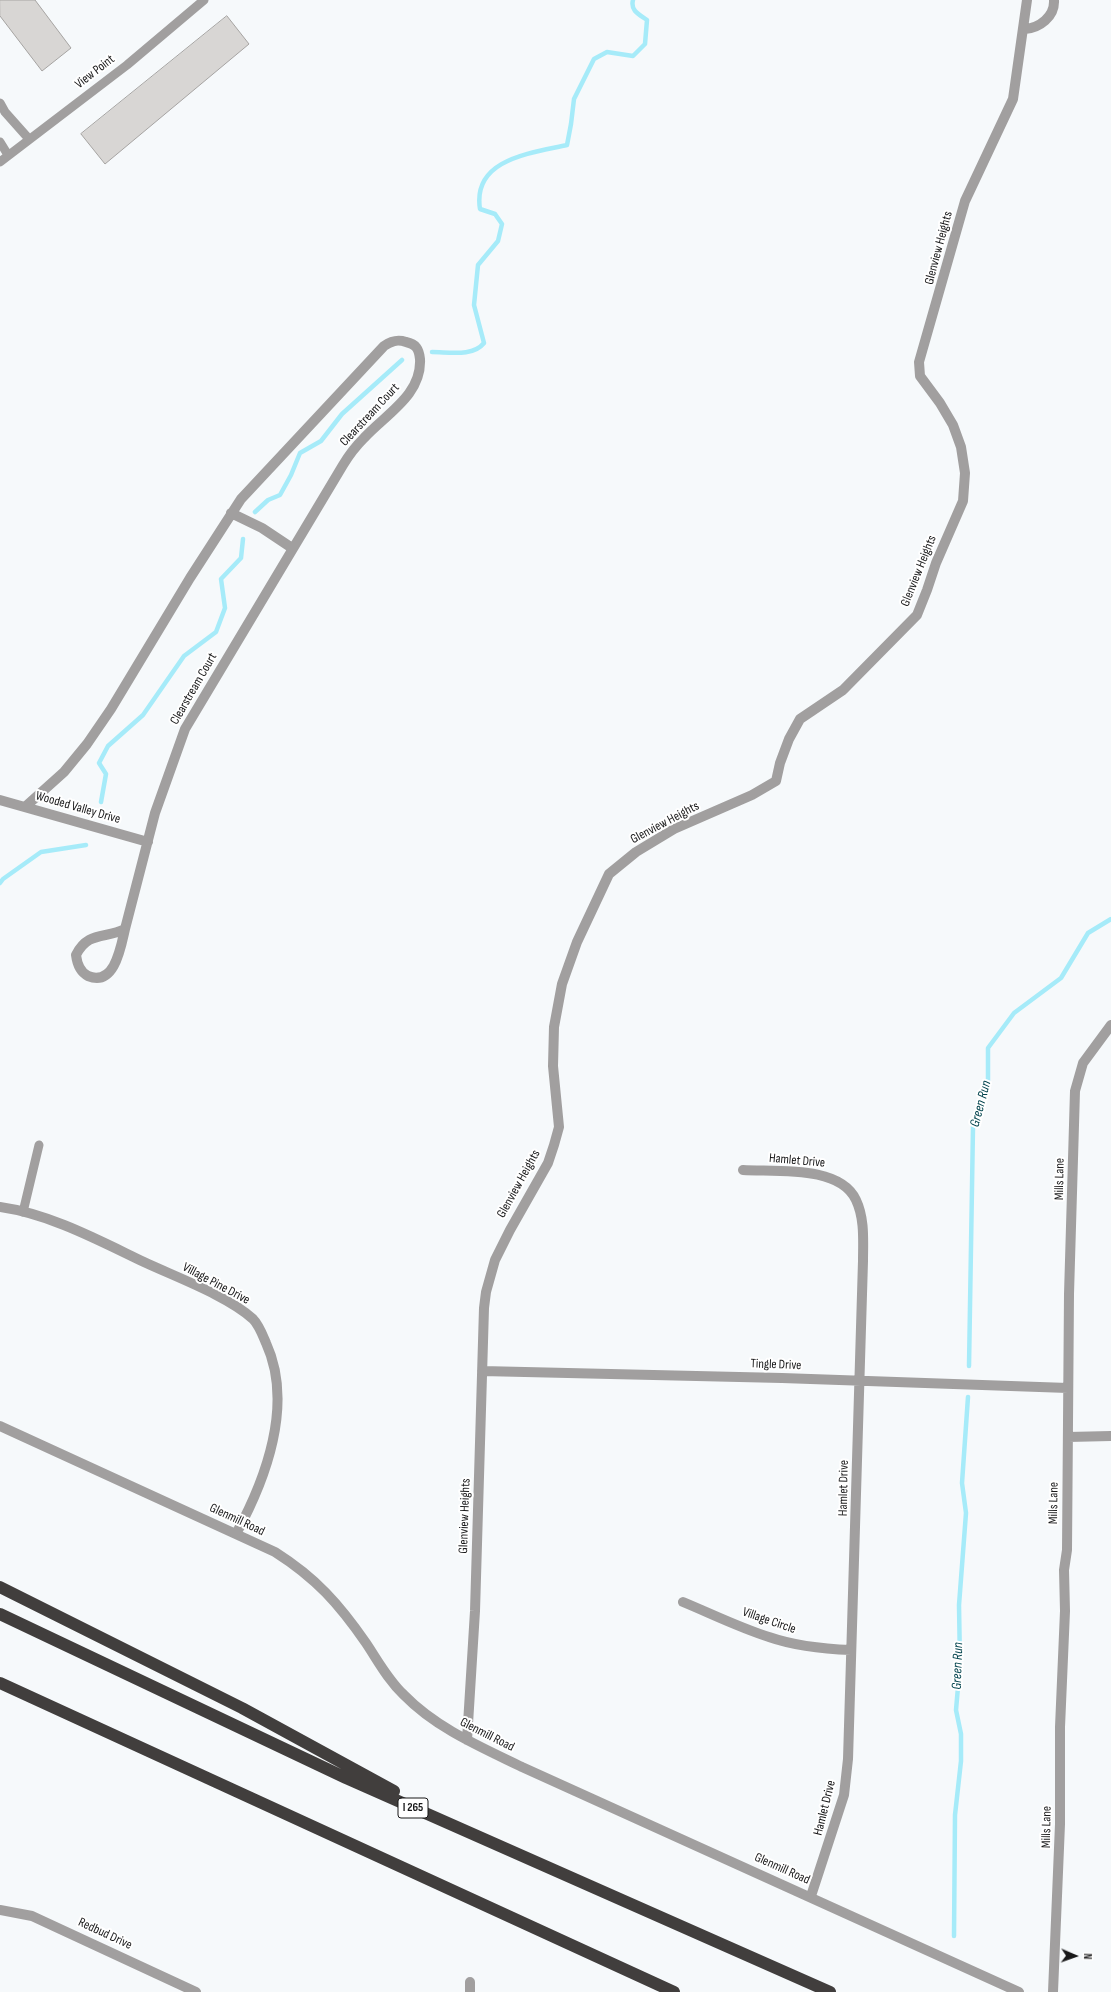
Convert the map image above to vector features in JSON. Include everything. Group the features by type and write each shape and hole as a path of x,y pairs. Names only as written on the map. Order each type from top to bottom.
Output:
{"highway":[{"path":"0,1587 242,1708 467,1831"},
{"name":"I 265","path":"0,1614 346,1778 830,1992"},
{"path":"0,1683 674,1992"}],"street":[{"name":"Glenview Heights","path":"467,1740 475,1612 484,1308 486,1292 495,1260 510,1230 548,1163 559,1127 553,1066 554,1028 562,984 577,942 609,874 636,852 674,829 752,795 776,781 788,739 800,719 843,690 917,615 936,563 963,501 965,473 961,447 953,425 940,403 920,376 919,362 965,201 1013,99 1027,0"},
{"path":"1024,29 1036,28 1049,17 1054,0"},
{"name":"Clearstream Court","path":"25,807 64,772 87,744 111,709 241,499 384,346 391,341 399,340 415,345 420,352 421,370 416,384 400,404 353,450 292,548 185,729 171,763 148,842 118,956 109,972 103,976 95,977 87,975 81,970 77,963 76,955 86,941 93,937 112,934 125,929"},
{"path":"231,513 262,528 292,548"},
{"name":"Wooded Valley Drive","path":"0,800 148,842"},
{"name":"Mills Lane","path":"1053,1992 1060,1832 1060,1727 1075,1091 1082,1063 1111,1025"},
{"name":"Hamlet Drive","path":"743,1170 816,1173 839,1181 856,1199 863,1226 848,1759 844,1795 811,1896"},
{"name":"Village Pine Drive","path":"0,1207 56,1222 110,1246 229,1302 255,1321 270,1352 274,1370 277,1389 275,1428 268,1463 248,1512 236,1534"},
{"name":"Tingle Drive","path":"482,1371 782,1378 859,1382 1068,1388"},
{"name":"Glenmill Road","path":"0,1426 275,1552 311,1577 342,1610 378,1663 402,1694 422,1711 467,1740 522,1767 811,1896 1019,1992"},
{"path":"1068,1437 1111,1436"},
{"name":"Village Circle","path":"683,1602 769,1637 796,1644 829,1649 851,1650"},
{"name":"Redbud Drive","path":"0,1910 32,1916 196,1992"}],"lane":[{"name":"View Point","path":"0,162 126,65 204,0"},
{"path":"0,103 5,112 29,139"},
{"path":"0,142 8,155"},
{"path":"23,1212 39,1145"}],"building":[{"path":"0,0 35,0 71,48 42,71 0,16"},
{"path":"227,16 249,44 105,164 81,134"}],"waterway":[{"path":"432,352 467,352 474,350 484,343 474,305 478,265 498,241 502,224 495,214 480,209 480,192 485,179 495,169 507,161 537,151 567,145 574,99 594,59 607,52 633,56 645,44 647,20 634,10 632,4 633,0"},
{"path":"255,512 268,500 280,495 291,475 300,453 321,441 342,414 402,360"},
{"path":"101,802 106,774 99,763 108,746 143,715 184,656 216,632 225,608 221,579 241,558 243,539"},
{"path":"0,883 3,879 41,852 86,845"},
{"name":"Green Run","path":"969,1366 973,1127 988,1083 988,1048 1014,1013 1061,978 1088,933 1111,919"},
{"name":"Green Run","path":"954,1936 955,1815 961,1761 961,1734 956,1710 960,1664 959,1605 966,1513 962,1483 968,1397"}]}
